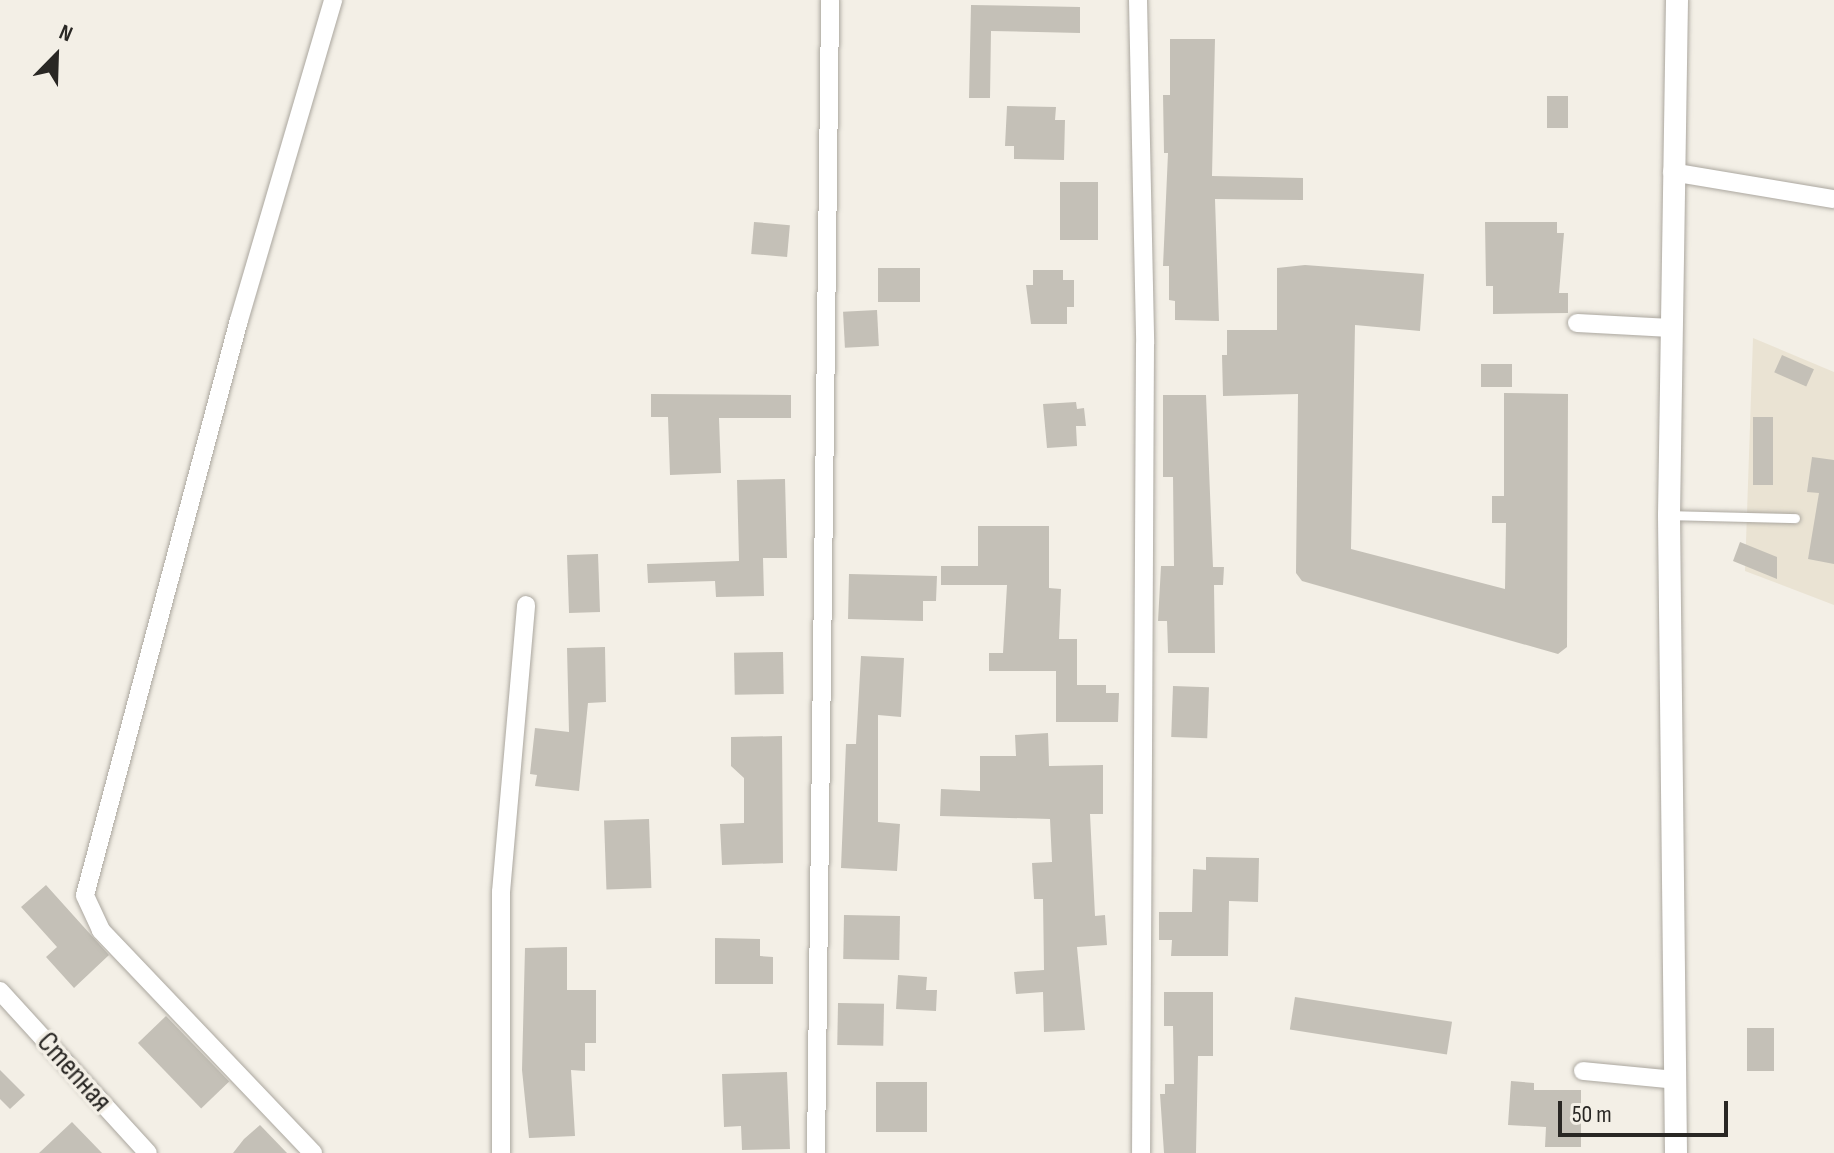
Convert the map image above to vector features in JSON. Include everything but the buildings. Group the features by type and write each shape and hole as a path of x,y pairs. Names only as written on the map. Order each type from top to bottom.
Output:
{"street":[{"path":"313,1153 101,930 85,895 234,335 333,0"},
{"path":"816,1153 830,0"},
{"path":"1138,0 1145,344 1141,1153"},
{"path":"1676,1153 1669,515 1677,0"},
{"path":"1672,172 1834,199"},
{"path":"1577,323 1671,328"},
{"path":"501,1153 501,892 526,605"},
{"name":"Степная","path":"0,991 148,1153"},
{"path":"1583,1071 1677,1080"}],"lane":[{"path":"1669,515 1795,518"}],"shaded area":[{"path":"1753,338 1834,372 1834,605 1745,571"}]}
